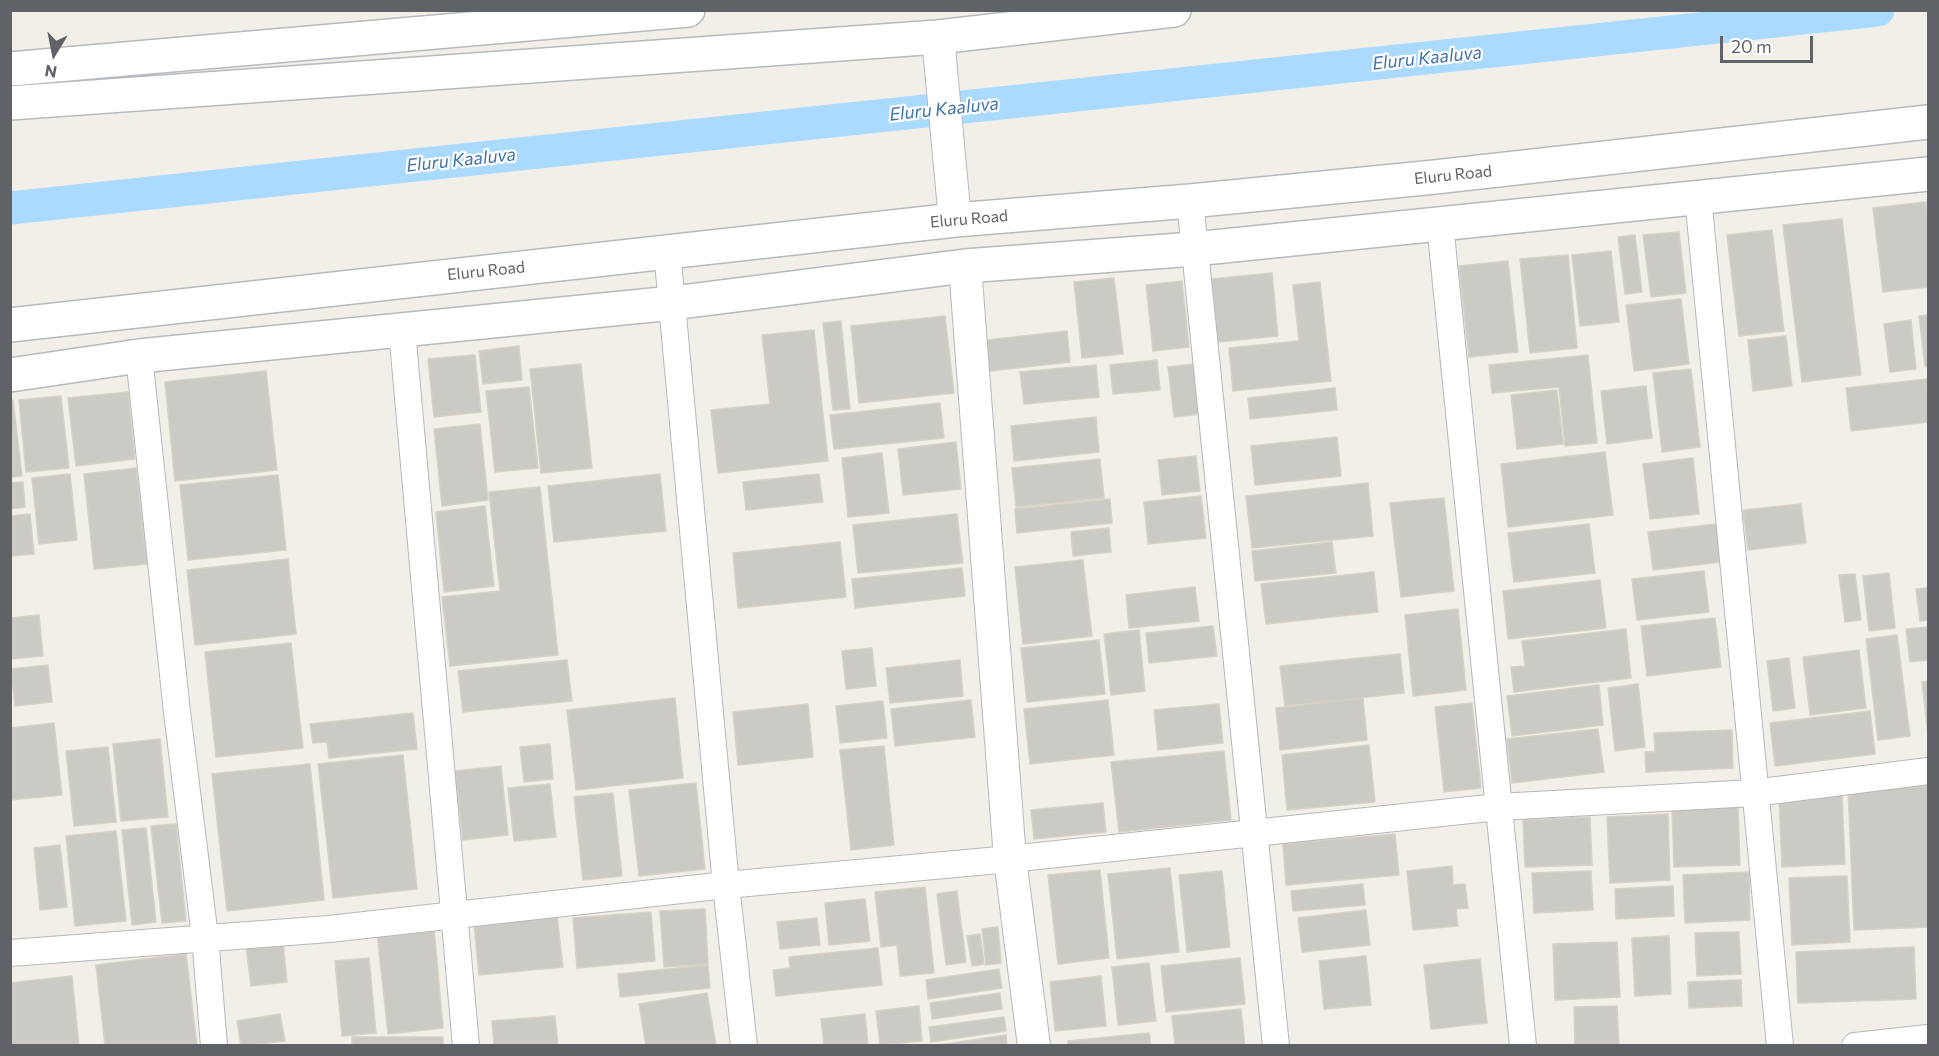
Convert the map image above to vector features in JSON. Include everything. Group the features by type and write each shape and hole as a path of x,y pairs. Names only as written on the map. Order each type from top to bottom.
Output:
{"main road":[{"path":"10,69 688,10"},
{"path":"10,103 938,37 1174,10"},
{"name":"Eluru Road","path":"10,325 667,250 955,220 1190,201 1435,177 1929,122"},
{"path":"10,375 140,356 673,303 965,266 1194,249 1929,174"}],"street":[{"path":"938,37 955,220"},
{"path":"1698,197 1780,1046"},
{"path":"1190,201 1276,1046"},
{"path":"1440,224 1523,1046"},
{"path":"667,250 726,885 744,1046"},
{"path":"965,266 1010,859 1034,1046"},
{"path":"402,330 466,1046"},
{"path":"140,356 177,712 205,937 214,1046"},
{"path":"10,953 329,929 726,885 1010,859 1498,807 1754,793 1929,771"},
{"path":"1855,1046 1929,1038"}],"building":[{"path":"1926,202 1928,287 1883,292 1873,208"},
{"path":"1842,219 1861,375 1802,382 1783,225"},
{"path":"1772,230 1784,331 1739,336 1727,235"},
{"path":"1679,232 1686,293 1651,297 1643,235"},
{"path":"1635,235 1642,292 1625,294 1618,237"},
{"path":"1611,251 1619,322 1580,326 1572,255"},
{"path":"1568,255 1577,348 1530,353 1520,259"},
{"path":"1508,261 1518,352 1469,357 1459,266"},
{"path":"1272,273 1278,336 1218,342 1211,279"},
{"path":"1114,278 1123,354 1082,358 1074,282"},
{"path":"1182,281 1189,347 1153,351 1146,285"},
{"path":"1320,282 1331,381 1233,391 1229,348 1299,341 1293,285"},
{"path":"1681,299 1689,364 1634,371 1626,305"},
{"path":"1928,315 1928,366 1925,367 1919,316"},
{"path":"945,316 954,393 859,403 851,326"},
{"path":"1911,320 1916,369 1890,372 1884,324"},
{"path":"841,321 850,409 833,410 823,323"},
{"path":"814,330 828,461 718,473 711,410 770,404 762,335"},
{"path":"1067,331 1070,362 990,371 987,340"},
{"path":"1786,336 1792,386 1753,391 1748,340"},
{"path":"519,346 522,380 483,384 479,351"},
{"path":"475,355 481,412 434,417 428,359"},
{"path":"1588,355 1597,443 1565,446 1559,387 1492,393 1489,365"},
{"path":"1157,360 1160,390 1113,394 1110,365"},
{"path":"581,364 592,468 541,473 530,369"},
{"path":"1194,364 1200,414 1174,417 1168,367"},
{"path":"1096,365 1099,397 1024,404 1020,372"},
{"path":"1691,369 1700,447 1662,452 1653,373"},
{"path":"266,371 277,470 175,481 165,382"},
{"path":"1927,379 1928,422 1851,431 1846,388"},
{"path":"1646,386 1652,438 1607,444 1601,391"},
{"path":"529,387 538,468 495,472 486,391"},
{"path":"1335,388 1337,410 1250,419 1248,398"},
{"path":"1557,390 1563,444 1517,449 1511,395"},
{"path":"128,392 135,459 76,466 68,398"},
{"path":"61,396 69,468 26,472 19,400"},
{"path":"13,400 22,476 10,477 10,401"},
{"path":"940,403 944,438 834,449 830,415"},
{"path":"1096,417 1099,452 1014,461 1011,426"},
{"path":"480,424 488,500 442,506 434,429"},
{"path":"1337,437 1341,476 1255,485 1251,446"},
{"path":"956,442 961,489 903,495 898,449"},
{"path":"1605,452 1613,515 1508,527 1501,464"},
{"path":"882,453 889,513 848,517 842,458"},
{"path":"1196,456 1200,491 1162,495 1158,460"},
{"path":"1693,458 1699,514 1650,519 1643,464"},
{"path":"1100,459 1104,498 1016,507 1012,468"},
{"path":"136,468 147,564 94,569 84,474"},
{"path":"70,474 77,540 39,544 32,478"},
{"path":"660,474 666,531 554,542 548,486"},
{"path":"819,474 823,502 746,510 743,482"},
{"path":"278,475 286,550 188,560 180,485"},
{"path":"23,482 25,507 10,509 10,483"},
{"path":"1368,483 1373,536 1252,548 1246,496"},
{"path":"540,487 558,655 450,666 442,597 500,591 489,492"},
{"path":"1201,496 1206,538 1148,544 1144,502"},
{"path":"1444,498 1454,591 1401,597 1390,503"},
{"path":"1110,499 1112,523 1017,533 1015,509"},
{"path":"1801,504 1806,543 1748,550 1743,510"},
{"path":"485,506 494,586 444,592 436,512"},
{"path":"30,514 34,554 10,556 10,516"},
{"path":"957,514 963,563 858,573 853,525"},
{"path":"1589,524 1595,573 1514,582 1508,533"},
{"path":"1716,524 1721,562 1653,570 1648,532"},
{"path":"1109,528 1111,552 1073,556 1071,532"},
{"path":"840,542 846,597 738,608 733,553"},
{"path":"1332,542 1336,573 1255,581 1252,551"},
{"path":"288,559 296,634 195,645 187,570"},
{"path":"1083,560 1092,636 1023,644 1015,567"},
{"path":"962,568 965,596 855,608 852,579"},
{"path":"1704,571 1709,612 1637,620 1632,579"},
{"path":"1374,572 1378,612 1266,624 1261,584"},
{"path":"1889,573 1895,628 1869,631 1863,576"},
{"path":"1855,574 1861,620 1845,622 1839,575"},
{"path":"1600,580 1606,628 1508,639 1503,591"},
{"path":"1195,587 1199,621 1129,628 1126,595"},
{"path":"1928,588 1928,620 1920,621 1916,589"},
{"path":"1458,609 1466,690 1413,696 1405,615"},
{"path":"39,615 43,656 10,659 10,618"},
{"path":"1715,618 1721,667 1647,676 1641,626"},
{"path":"1213,626 1217,656 1149,663 1146,633"},
{"path":"1928,627 1928,660 1910,662 1906,629"},
{"path":"1626,629 1631,678 1514,692 1511,667 1525,666 1522,641"},
{"path":"1139,630 1145,691 1111,695 1104,634"},
{"path":"1897,635 1910,736 1878,740 1866,639"},
{"path":"1099,640 1105,694 1027,702 1021,648"},
{"path":"291,643 303,748 216,757 205,652"},
{"path":"872,648 876,686 846,689 842,651"},
{"path":"1859,650 1866,708 1810,715 1803,657"},
{"path":"1400,654 1404,693 1285,706 1280,666"},
{"path":"1789,658 1795,708 1773,711 1767,661"},
{"path":"567,660 572,701 463,712 458,671"},
{"path":"960,660 963,696 890,703 886,668"},
{"path":"48,665 52,702 15,706 11,669"},
{"path":"1928,681 1928,735 1922,682"},
{"path":"1638,684 1645,747 1615,751 1608,688"},
{"path":"1599,685 1603,725 1512,736 1507,696"},
{"path":"675,698 683,778 576,790 567,710"},
{"path":"1363,698 1367,740 1280,750 1276,708"},
{"path":"971,700 975,737 895,746 891,709"},
{"path":"1108,700 1114,755 1030,764 1024,709"},
{"path":"883,701 887,738 840,743 836,706"},
{"path":"1472,703 1481,788 1444,792 1435,707"},
{"path":"808,704 813,757 738,765 733,712"},
{"path":"1219,704 1223,743 1158,750 1154,710"},
{"path":"1870,711 1875,754 1775,766 1770,723"},
{"path":"413,713 417,749 329,758 327,742 313,743 310,724"},
{"path":"54,723 62,795 10,800 10,728"},
{"path":"1598,729 1604,772 1512,783 1507,739"},
{"path":"1732,730 1733,768 1646,772 1645,752 1655,752 1654,733"},
{"path":"160,739 168,817 121,821 113,744"},
{"path":"550,744 553,779 524,782 520,747"},
{"path":"1369,745 1375,802 1287,810 1282,755"},
{"path":"884,746 894,845 851,850 840,750"},
{"path":"108,747 116,822 74,826 66,751"},
{"path":"1224,751 1231,820 1119,832 1111,762"},
{"path":"403,755 417,889 333,898 318,764"},
{"path":"310,764 324,900 227,911 212,774"},
{"path":"501,766 508,835 463,840 455,771"},
{"path":"696,783 705,869 639,876 629,790"},
{"path":"550,784 556,837 514,841 508,788"},
{"path":"1928,786 1928,927 1854,930 1848,789"},
{"path":"613,793 622,876 583,880 574,797"},
{"path":"1842,795 1845,864 1782,867 1779,797"},
{"path":"1103,803 1106,832 1034,839 1031,810"},
{"path":"1738,805 1740,865 1674,867 1672,808"},
{"path":"1668,814 1670,880 1610,883 1607,817"},
{"path":"1590,817 1592,865 1525,867 1523,820"},
{"path":"176,824 186,921 162,923 151,826"},
{"path":"146,828 156,922 132,925 122,830"},
{"path":"116,831 126,921 75,926 66,836"},
{"path":"1395,834 1399,875 1286,885 1283,844"},
{"path":"60,845 67,907 40,910 34,848"},
{"path":"1452,866 1453,885 1465,884 1468,908 1456,909 1458,926 1413,930 1407,871"},
{"path":"1170,868 1179,952 1117,959 1108,874"},
{"path":"1100,870 1109,958 1058,964 1048,875"},
{"path":"1222,871 1230,947 1187,952 1179,875"},
{"path":"1591,871 1593,910 1534,913 1532,873"},
{"path":"1749,872 1750,920 1685,923 1683,875"},
{"path":"1847,876 1850,942 1792,945 1789,878"},
{"path":"1363,884 1365,905 1293,911 1291,891"},
{"path":"1673,886 1674,916 1616,919 1615,889"},
{"path":"925,887 934,973 900,976 897,945 881,947 875,892"},
{"path":"957,891 966,962 946,965 937,894"},
{"path":"865,899 870,941 829,945 825,903"},
{"path":"705,909 708,964 664,967 660,911"},
{"path":"1366,910 1370,945 1302,952 1298,918"},
{"path":"651,912 655,961 577,968 573,918"},
{"path":"557,916 563,967 479,975 474,924"},
{"path":"817,918 820,945 780,949 777,922"},
{"path":"998,927 1001,963 986,965 982,929"},
{"path":"434,928 443,1028 388,1034 377,933"},
{"path":"1739,932 1741,974 1697,976 1695,933"},
{"path":"980,934 984,964 972,966 967,936"},
{"path":"1669,936 1671,994 1635,996 1632,938"},
{"path":"283,942 287,982 251,986 246,947"},
{"path":"1617,942 1620,997 1555,1000 1553,944"},
{"path":"1914,947 1916,999 1798,1003 1796,952"},
{"path":"878,948 882,985 776,996 773,970 790,968 789,957"},
{"path":"186,954 197,1046 105,1046 96,965"},
{"path":"1366,956 1371,1005 1324,1009 1319,961"},
{"path":"369,958 376,1033 342,1036 335,961"},
{"path":"1240,958 1245,1004 1166,1012 1161,966"},
{"path":"1480,959 1487,1023 1431,1029 1424,965"},
{"path":"1149,963 1156,1021 1118,1025 1112,967"},
{"path":"708,965 710,988 620,997 618,974"},
{"path":"999,969 1002,988 928,999 926,980"},
{"path":"72,976 79,1046 10,1046 10,983"},
{"path":"1101,976 1106,1026 1055,1031 1050,982"},
{"path":"1741,980 1742,1006 1689,1008 1688,982"},
{"path":"707,993 716,1045 646,1046 639,1004"},
{"path":"1000,993 1002,1009 932,1019 930,1003"},
{"path":"919,1006 922,1041 880,1045 876,1011"},
{"path":"1617,1006 1619,1046 1575,1046 1574,1007"},
{"path":"1241,1009 1245,1046 1175,1046 1172,1016"},
{"path":"280,1014 285,1041 241,1046 237,1021"},
{"path":"865,1014 868,1046 824,1046 821,1019"},
{"path":"555,1016 558,1046 494,1046 492,1021"},
{"path":"1004,1017 1006,1031 931,1042 929,1027"},
{"path":"1149,1033 1151,1046 1068,1046 1068,1041"},
{"path":"1006,1035 1007,1046 933,1046"},
{"path":"352,1037 443,1037 443,1046 352,1046"}],"waterway":[{"name":"Eluru Kaaluva","path":"10,208 1878,10"}]}
